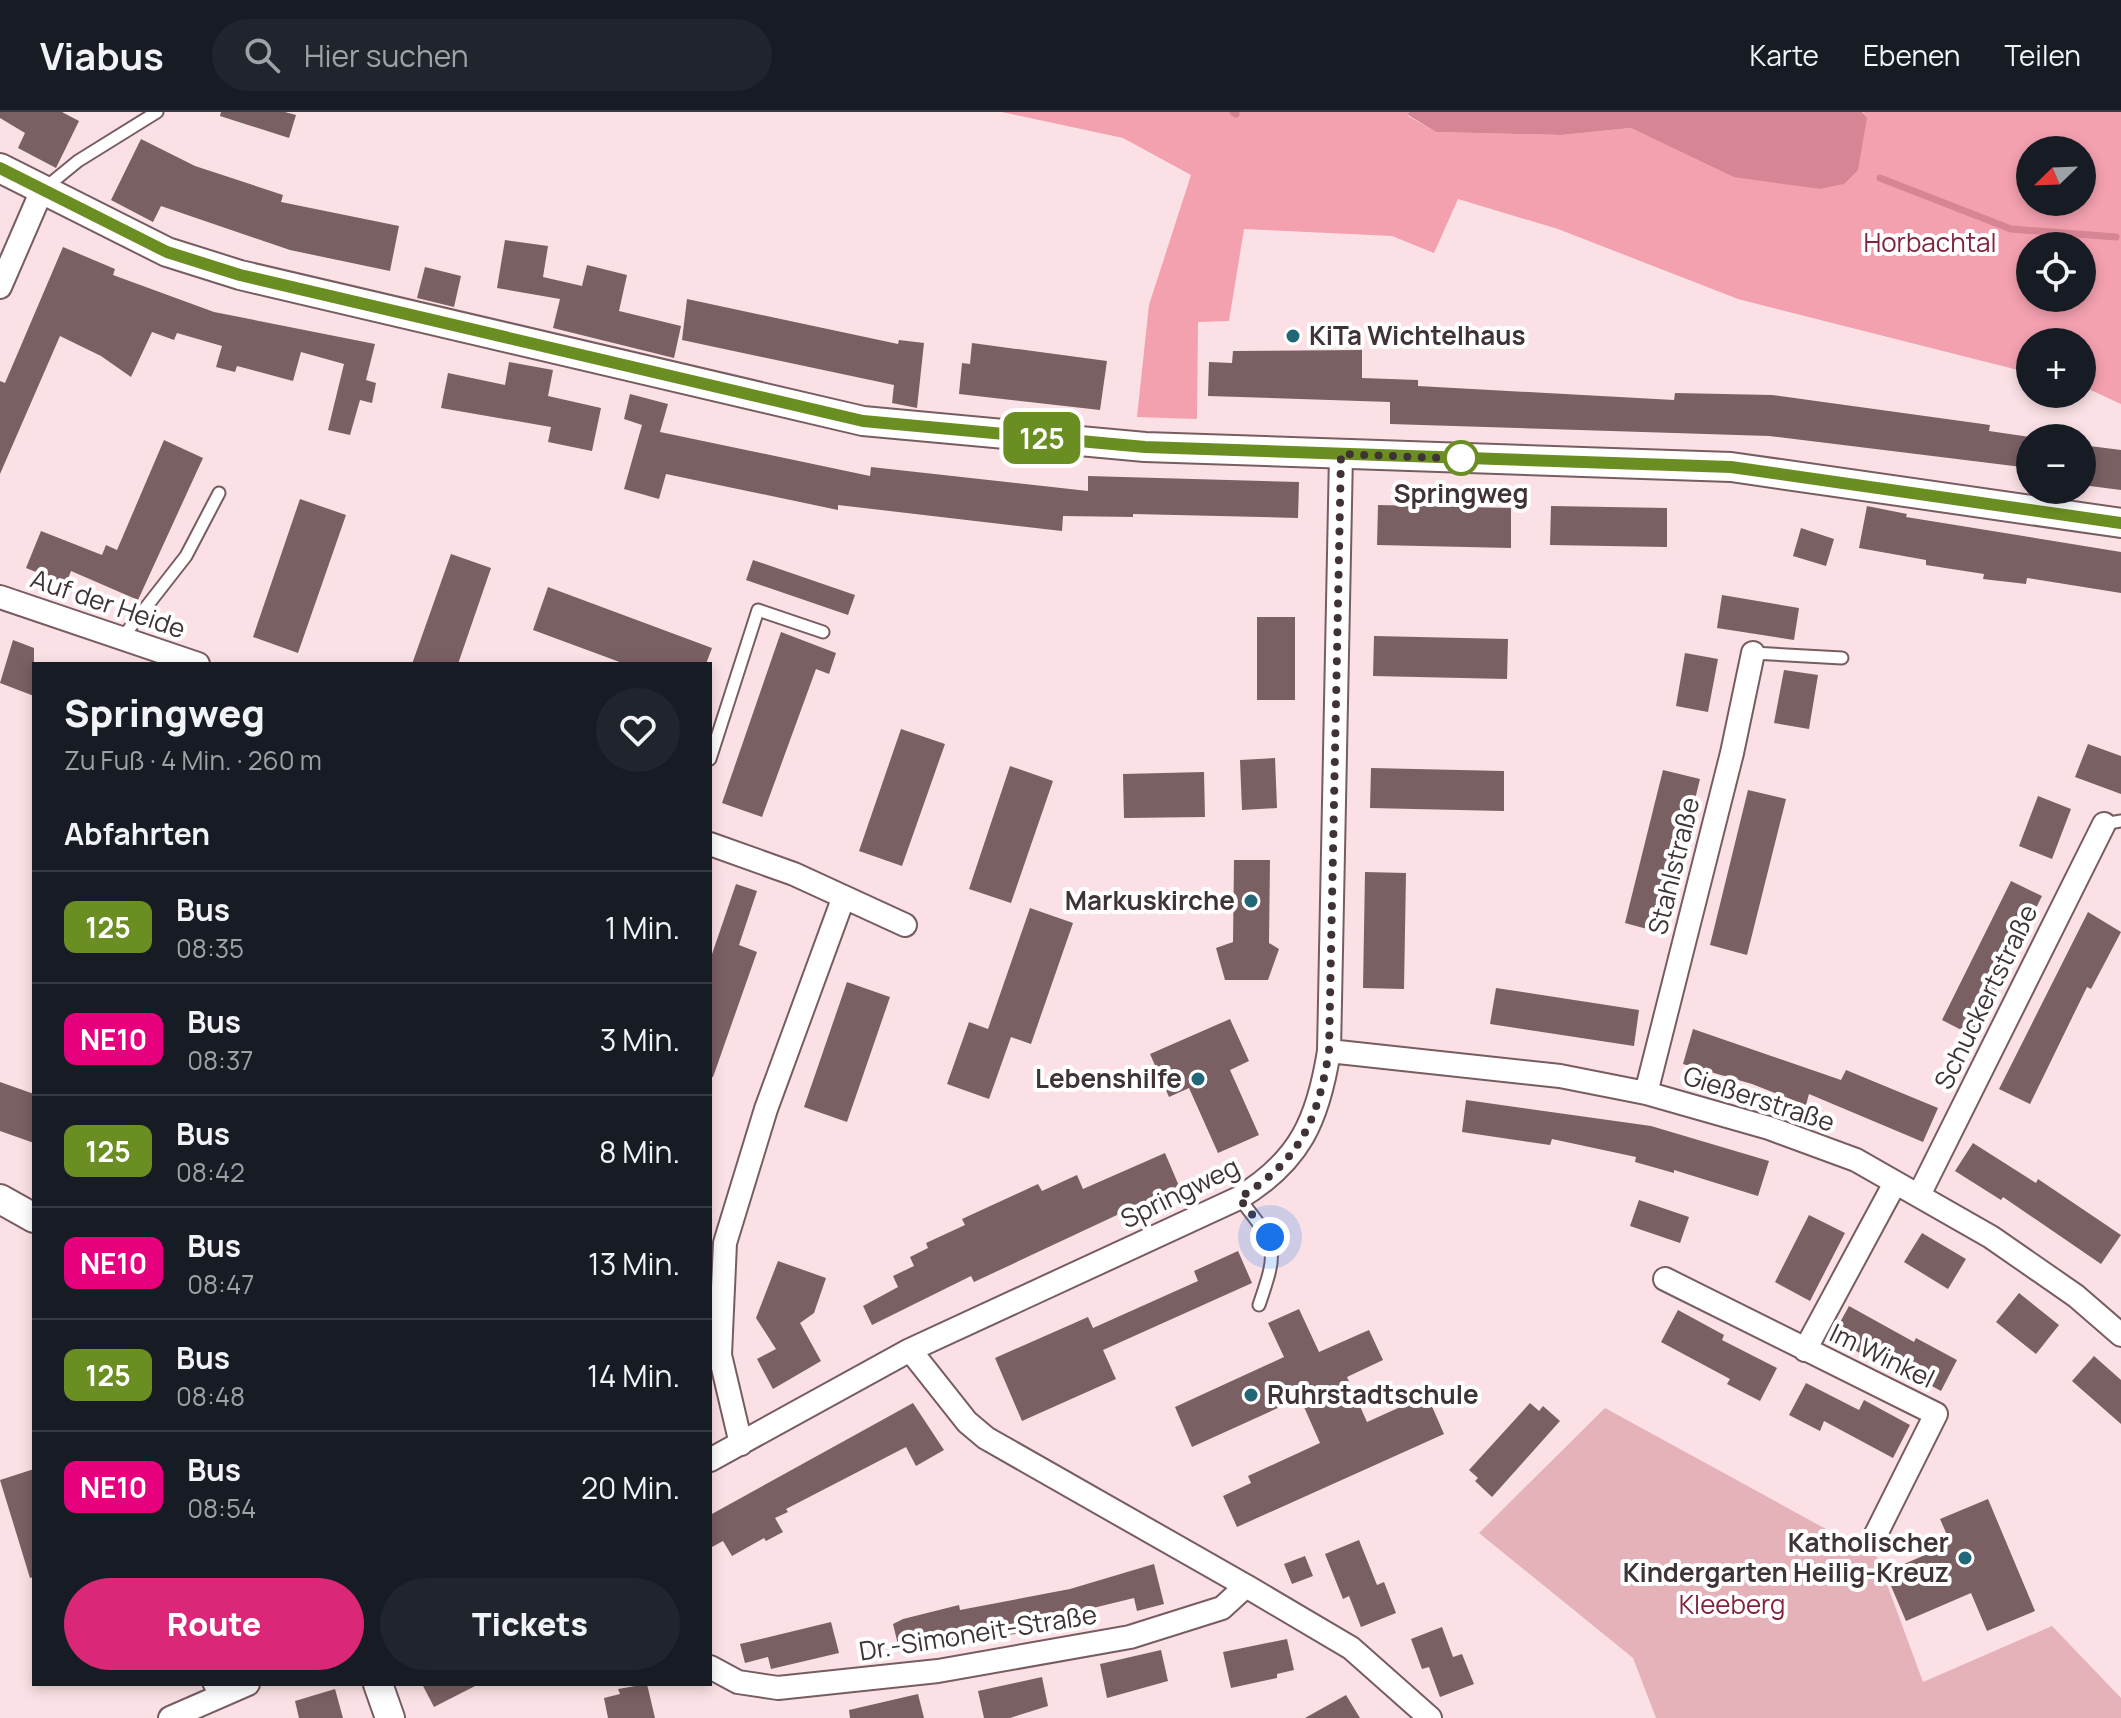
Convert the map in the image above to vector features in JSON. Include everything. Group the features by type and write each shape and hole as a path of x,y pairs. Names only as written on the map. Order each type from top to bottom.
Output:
{"street":[{"path":"0,168 167,252 240,275 863,421 1145,447 1731,467 2121,523"},
{"path":"0,287 42,190"},
{"name":"Springweg","path":"712,1459 910,1350 1239,1198 1281,1167 1298,1147 1322,1095 1329,1051 1341,454"},
{"name":"Auf der Heide","path":"0,597 192,662"},
{"name":"Stahlstraße","path":"1646,1093 1728,769 1753,653"},
{"name":"Schuckertstraße","path":"1919,1195 2112,823"},
{"path":"712,845 794,874 905,925"},
{"path":"741,1444 720,1355 725,1243 766,1109 843,899"},
{"name":"Gießerstraße","path":"1329,1051 1560,1076 1646,1093 1783,1133 1856,1160 1991,1237 2076,1296 2121,1335"},
{"name":"Im Winkel","path":"1805,1350 1895,1183"},
{"path":"0,1199 32,1217"},
{"name":"Im Winkel","path":"1665,1279 1936,1414 1873,1540"},
{"path":"910,1350 967,1422 986,1438 1351,1648 1430,1718"},
{"name":"Dr.-Simoneit-Straße","path":"712,1668 738,1682 778,1688 938,1671 1130,1637 1222,1608 1246,1586"},
{"path":"170,1718 212,1691 238,1686"},
{"path":"379,1686 390,1718"}],"lane":[{"path":"42,190 78,161 157,112"},
{"path":"122,638 186,556 219,493"},
{"path":"712,753 758,610 823,632"},
{"path":"1753,653 1842,658"},
{"path":"1239,1198 1270,1237 1273,1263 1259,1305"}],"green space":[{"name":"Horbachtal","path":"1002,112 1409,112 1408,116 1436,132 1562,135 1631,128 1734,176 1819,189 1867,117 1863,112 2121,112 2121,404 2096,392 2096,328 2016,328 2016,369 1738,299 1558,229 1458,199 1434,253 1392,236 1244,229 1229,321 1198,322 1197,419 1137,417 1149,305 1191,175 1123,138"},
{"name":"Kleeberg","path":"1605,1408 1877,1557 1923,1682 2052,1626 2121,1698 2121,1718 1656,1718 1633,1658 1479,1533"}],"shaded area":[{"path":"1409,112 1862,112 1867,117 1858,170 1844,184 1819,189 1734,177 1631,128 1562,135 1436,132 1408,115"}],"building":[{"path":"0,112 62,112 79,121 56,168 18,148 25,133 0,118"},
{"path":"221,112 285,112 296,115 289,138 220,116"},
{"path":"141,139 195,166 283,195 281,202 399,226 390,271 290,250 161,206 153,222 111,200"},
{"path":"505,240 548,246 543,277 582,286 587,265 627,275 619,311 681,326 674,358 553,328 560,299 497,288"},
{"path":"63,247 115,269 113,275 214,312 375,344 366,380 376,383 372,403 360,400 350,435 328,430 344,364 301,352 293,381 237,366 235,372 216,367 222,346 177,333 174,340 152,332 131,377 101,356 60,336 0,474 0,381 5,383"},
{"path":"425,267 461,276 454,307 417,298"},
{"path":"687,299 898,344 899,340 924,343 917,408 892,403 894,385 682,340"},
{"path":"972,343 1107,361 1100,410 959,394 962,363 970,364"},
{"path":"1362,350 1362,378 1418,380 1418,386 1674,400 1675,393 1772,395 1990,425 1989,431 2016,435 2016,466 1769,436 1390,424 1390,402 1208,396 1209,362 1232,363 1233,351"},
{"path":"509,362 553,370 548,396 601,408 592,451 548,442 551,427 441,408 448,373 505,385"},
{"path":"630,394 668,404 660,432 870,476 871,467 1088,491 1088,476 1299,482 1298,518 1133,514 1133,517 1063,516 1062,531 838,505 838,510 666,474 659,499 624,489 642,425 624,419"},
{"path":"164,440 203,458 138,600 71,571 66,584 26,568 41,531 102,555 106,545 117,550"},
{"path":"2096,447 2121,450 2121,490 2096,487"},
{"path":"300,499 346,515 298,653 253,637"},
{"path":"1378,505 1511,508 1511,548 1377,545"},
{"path":"1551,506 1667,508 1667,547 1550,545"},
{"path":"1867,506 1907,514 1906,517 2121,552 2121,593 2027,578 2026,584 1983,579 1984,574 1926,565 1926,560 1859,548"},
{"path":"1801,528 1834,539 1826,566 1793,556"},
{"path":"451,554 491,568 459,662 413,662"},
{"path":"753,560 855,595 848,615 746,580"},
{"path":"548,587 712,648 707,662 620,662 533,630"},
{"path":"1722,595 1799,608 1794,640 1717,628"},
{"path":"1257,617 1295,617 1295,700 1257,700"},
{"path":"781,632 836,653 829,674 816,669 762,817 722,803"},
{"path":"1374,636 1508,639 1507,679 1373,676"},
{"path":"13,640 34,648 32,695 0,683"},
{"path":"1685,653 1718,659 1708,712 1676,706"},
{"path":"1784,670 1818,675 1809,729 1774,723"},
{"path":"901,729 945,744 902,866 859,851"},
{"path":"2088,744 2121,756 2121,794 2075,777"},
{"path":"1275,758 1277,808 1242,810 1240,760"},
{"path":"1010,766 1053,781 1011,903 969,889"},
{"path":"1371,768 1504,771 1504,811 1370,808"},
{"path":"1663,770 1700,779 1662,933 1625,923"},
{"path":"1204,772 1205,817 1124,818 1123,774"},
{"path":"1748,790 1786,799 1747,955 1710,945"},
{"path":"2038,796 2071,809 2052,859 2019,846"},
{"name":"Markuskirche","path":"1234,860 1270,860 1269,943 1279,949 1268,980 1225,980 1216,948 1233,942"},
{"path":"1365,872 1406,873 1404,989 1363,988"},
{"path":"2011,881 2042,896 1973,1036 1942,1020"},
{"path":"736,884 757,891 739,945 757,952 713,1077 712,1077 712,954"},
{"path":"1030,908 1073,923 1031,1044 1011,1037 989,1099 947,1084 969,1022 988,1029"},
{"path":"2088,912 2121,932 2091,989 2087,987 2030,1104 1999,1089"},
{"path":"847,982 890,997 847,1122 804,1107"},
{"path":"1496,988 1639,1010 1634,1046 1490,1024"},
{"name":"Lebenshilfe","path":"1230,1019 1249,1061 1230,1070 1259,1135 1218,1153 1189,1088 1169,1097 1150,1054"},
{"path":"1693,1029 1841,1080 1846,1070 1938,1108 1923,1142 1809,1094 1806,1105 1752,1084 1683,1064"},
{"path":"0,1082 32,1093 32,1142 0,1131"},
{"path":"1466,1100 1651,1126 1769,1161 1758,1196 1674,1170 1674,1173 1635,1162 1636,1157 1552,1139 1550,1145 1462,1132"},
{"path":"1973,1143 2036,1183 2038,1179 2121,1235 2101,1264 2003,1197 2001,1200 1955,1171"},
{"path":"1165,1153 1179,1186 974,1282 971,1276 872,1325 863,1306 898,1287 893,1276 914,1266 910,1257 928,1248 926,1243 965,1225 962,1219 1038,1184 1042,1191 1077,1175 1083,1189"},
{"path":"1639,1200 1689,1217 1680,1243 1630,1226"},
{"path":"1809,1215 1845,1233 1810,1301 1775,1282"},
{"path":"1922,1233 1966,1259 1948,1289 1904,1262"},
{"path":"1238,1251 1252,1283 1103,1350 1116,1379 1022,1421 995,1358 1088,1317 1093,1328 1198,1281 1194,1271"},
{"path":"778,1261 826,1278 814,1313 800,1323 821,1361 773,1389 757,1359 776,1349 756,1318"},
{"path":"2019,1293 2059,1325 2036,1354 1996,1322"},
{"path":"1849,1306 1914,1342 1916,1338 1957,1360 1941,1391 1875,1355 1872,1360 1832,1337"},
{"path":"1299,1309 1319,1352 1369,1330 1383,1360 1347,1377 1367,1422 1427,1395 1444,1434 1237,1527 1223,1496 1251,1483 1248,1476 1320,1443 1300,1398 1192,1447 1175,1407 1284,1357 1268,1323"},
{"path":"1678,1310 1724,1335 1722,1340 1777,1368 1760,1401 1727,1384 1730,1379 1661,1342"},
{"path":"2094,1356 2121,1380 2121,1424 2072,1381"},
{"path":"1806,1383 1859,1410 1864,1400 1910,1425 1893,1458 1824,1421 1820,1431 1789,1415"},
{"path":"913,1403 944,1450 916,1466 906,1447 786,1509 788,1512 775,1518 783,1532 766,1541 764,1538 732,1556 723,1541 712,1547 712,1514"},
{"path":"1530,1403 1539,1411 1543,1406 1560,1421 1492,1497 1475,1481 1478,1478 1469,1470"},
{"path":"32,1470 32,1578 30,1578 0,1480"},
{"name":"Katholischer Kindergarten Heilig-Kreuz","path":"1988,1499 2035,1611 1987,1631 1971,1593 1906,1621 1885,1572 1951,1544 1940,1519"},
{"path":"1359,1540 1377,1585 1384,1582 1396,1613 1361,1627 1349,1596 1343,1599 1325,1554"},
{"path":"1305,1556 1313,1576 1292,1584 1284,1564"},
{"path":"1154,1564 1164,1604 1137,1611 1134,1598 1093,1608 1095,1615 1029,1632 986,1638 984,1632 900,1653 893,1624 903,1619 959,1605 960,1610 1070,1589"},
{"path":"831,1622 839,1653 771,1669 768,1657 745,1663 740,1644"},
{"path":"1442,1627 1453,1657 1462,1654 1474,1684 1440,1697 1429,1667 1422,1669 1411,1639"},
{"path":"1287,1639 1294,1670 1277,1674 1277,1678 1231,1688 1223,1652"},
{"path":"1161,1650 1168,1681 1107,1698 1100,1664"},
{"path":"1042,1677 1048,1706 1010,1718 984,1718 978,1691"},
{"path":"423,1686 475,1686 434,1707"},
{"path":"647,1686 655,1718 608,1718 604,1698 620,1694 618,1689"},
{"path":"335,1689 343,1718 299,1718 295,1701"},
{"path":"918,1694 924,1718 850,1718 849,1710"},
{"path":"1346,1695 1360,1718 1305,1718"}],"waterway":[{"path":"1880,178 2011,229 2116,237"}],"bus line":[{"name":"125","path":"0,168 167,252 240,275 863,421 1145,447 1731,467 1791,473 2121,523"}],"place":[{"name":"KiTa Wichtelhaus","path":"1293,336"},
{"name":"Springweg","path":"1461,458"},
{"name":"Markuskirche","path":"1251,901"},
{"name":"Lebenshilfe","path":"1198,1079"},
{"name":"Ruhrstadtschule","path":"1251,1395"},
{"name":"Katholischer Kindergarten Heilig-Kreuz","path":"1965,1558"}],"route":[{"path":"1270,1237 1239,1198 1262,1184 1298,1147 1322,1095 1329,1051 1341,454 1467,459 1461,458"}]}
